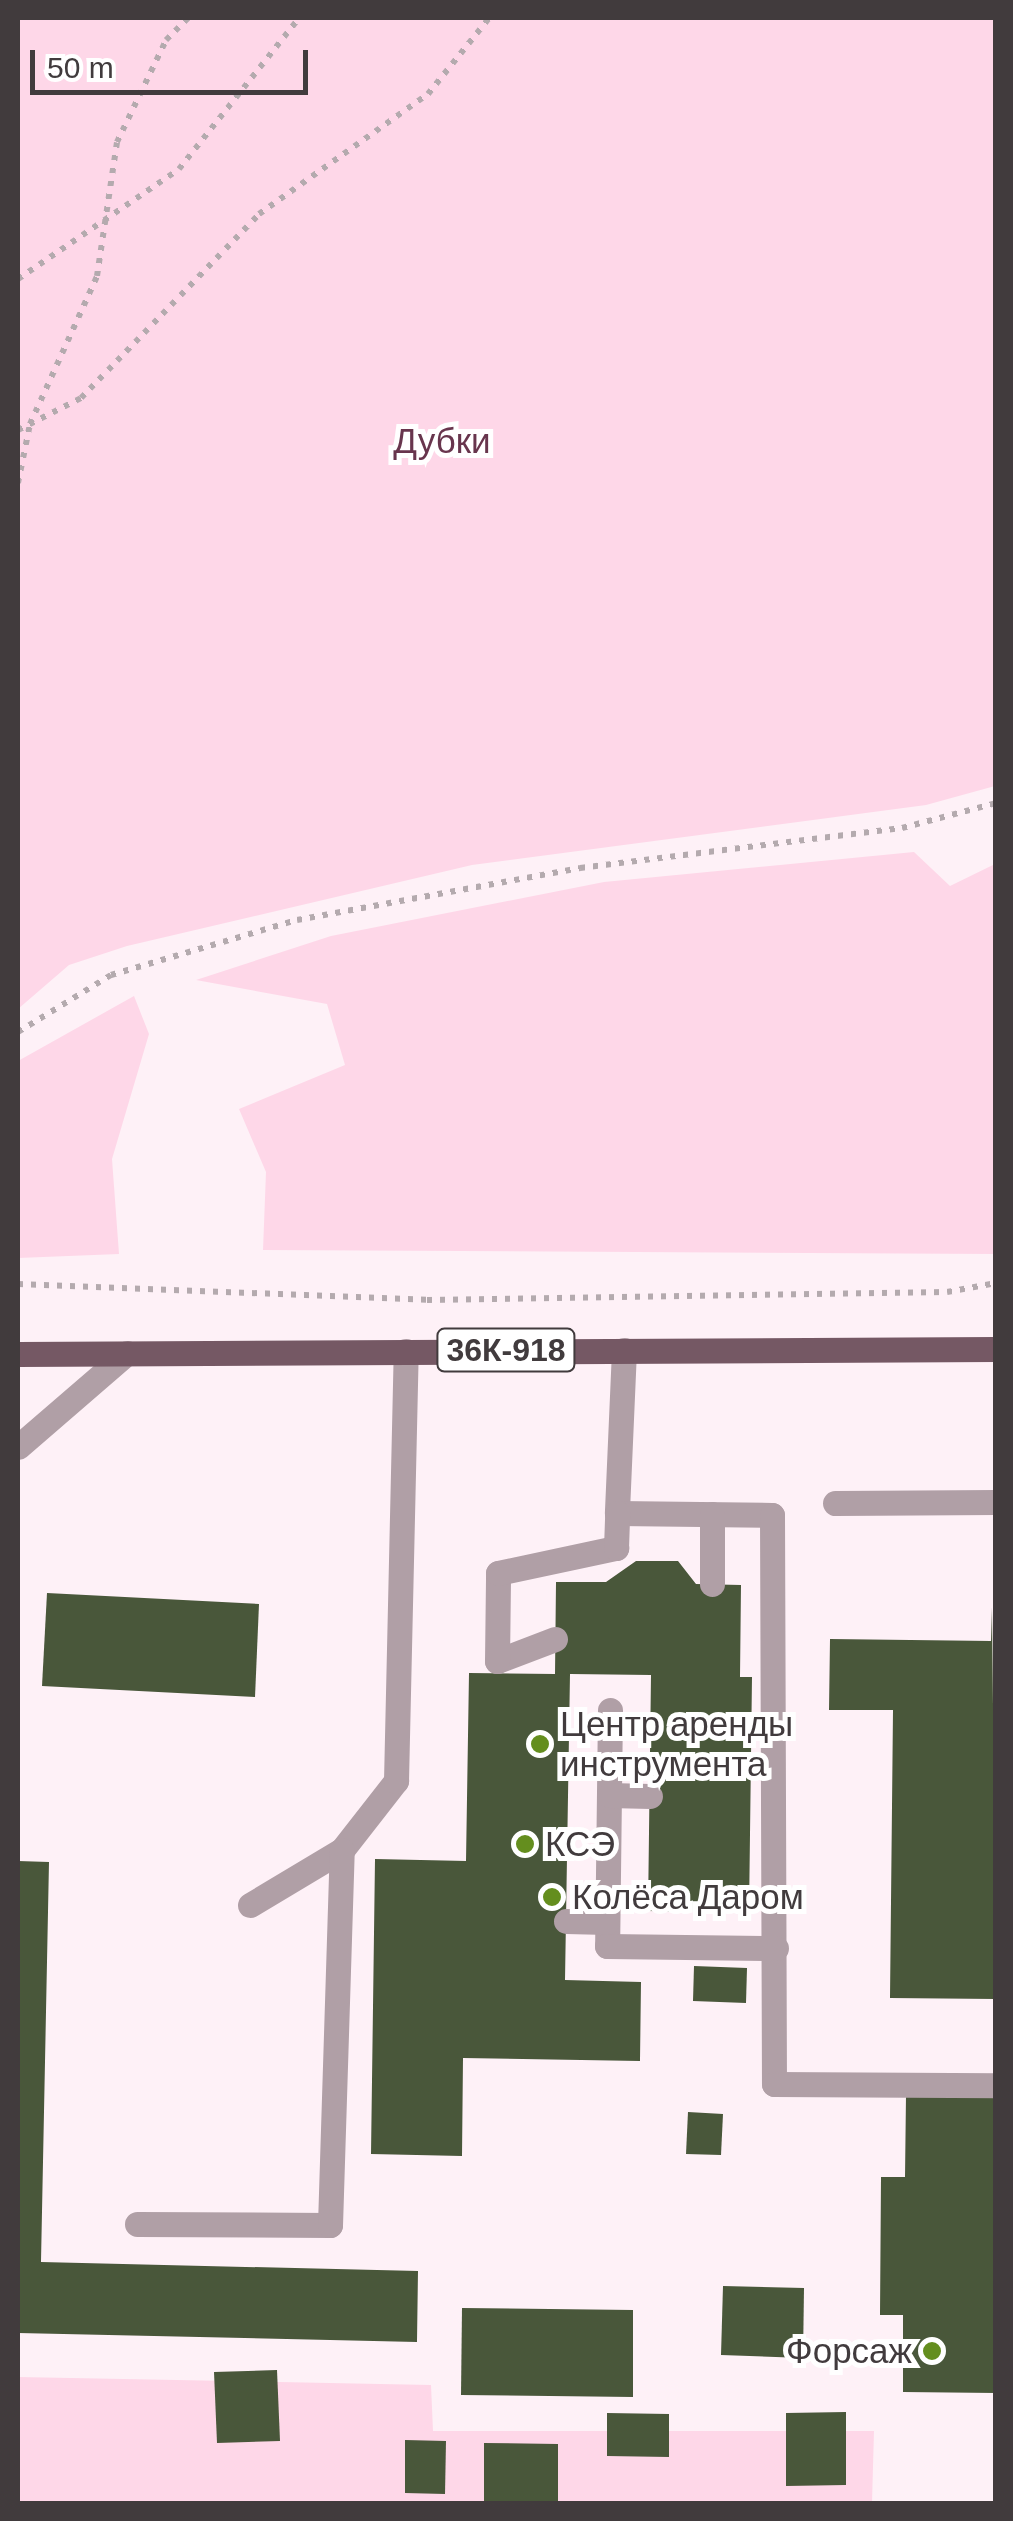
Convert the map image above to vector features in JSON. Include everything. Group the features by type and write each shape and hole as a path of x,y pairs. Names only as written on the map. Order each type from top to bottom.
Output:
{"main road":[{"name":"36К-918","path":"18,1354 996,1349"}],"lane":[{"path":"555,1639 497,1661 498,1573 616,1548 624,1350"},
{"path":"250,1905 342,1850 396,1781 406,1351"},
{"path":"18,1446 126,1353"},
{"path":"835,1504 996,1502"},
{"path":"617,1513 772,1515 774,2084 996,2085"},
{"path":"712,1514 712,1584"},
{"path":"610,1710 607,1946 776,1948"},
{"path":"608,1796 650,1796"},
{"path":"137,2224 330,2225 342,1850"},
{"path":"566,1921 608,1922"}],"path":[{"path":"18,483 30,424 97,276 117,142 166,40 188,18"},
{"path":"18,279 104,227 178,170 299,18"},
{"path":"18,430 81,398 259,214 428,94 490,18"},
{"path":"18,1032 111,975 297,920 580,868 902,828 996,803"},
{"path":"18,1284 426,1300 947,1292 996,1282"}],"green space":[{"name":"Дубки","path":"18,18 995,18 995,786 926,805 472,865 127,946 69,965 18,1009"},
{"path":"914,852 950,886 995,864 995,1254 263,1250 266,1172 239,1109 345,1065 327,1004 196,980 331,936 604,882"},
{"path":"134,996 149,1034 112,1159 119,1254 18,1258 18,1061"},
{"path":"18,2377 431,2385 433,2431 874,2431 872,2503 18,2504"}],"building":[{"path":"636,1561 678,1561 696,1584 741,1585 740,1677 752,1677 749,1913 648,1911 651,1675 570,1674 565,1980 641,1982 640,2061 463,2058 462,2156 371,2154 375,1859 466,1861 469,1673 555,1674 556,1582 606,1582"},
{"path":"47,1593 259,1604 255,1697 42,1686"},
{"path":"992,1607 996,1999 890,1998 893,1710 829,1710 830,1639 991,1641"},
{"path":"18,1861 49,1862 41,2262 418,2271 417,2342 18,2333"},
{"path":"694,1966 747,1968 746,2003 693,2001"},
{"path":"906,2095 996,2096 996,2393 903,2392 903,2315 880,2315 881,2177 905,2177"},
{"path":"688,2112 723,2114 721,2155 686,2154"},
{"path":"723,2286 804,2288 803,2358 721,2355"},
{"path":"462,2308 633,2310 633,2397 461,2395"},
{"path":"277,2370 280,2441 217,2443 214,2372"},
{"path":"846,2412 846,2485 786,2486 786,2413"},
{"path":"607,2413 669,2414 669,2457 607,2456"},
{"path":"405,2440 446,2441 445,2494 405,2493"},
{"path":"484,2443 558,2444 558,2504 484,2504"}],"place":[{"name":"Центр аренды инструмента","path":"540,1744"},
{"name":"КСЭ","path":"525,1844"},
{"name":"Колёса Даром","path":"552,1897"},
{"name":"Форсаж","path":"932,2351"}]}
